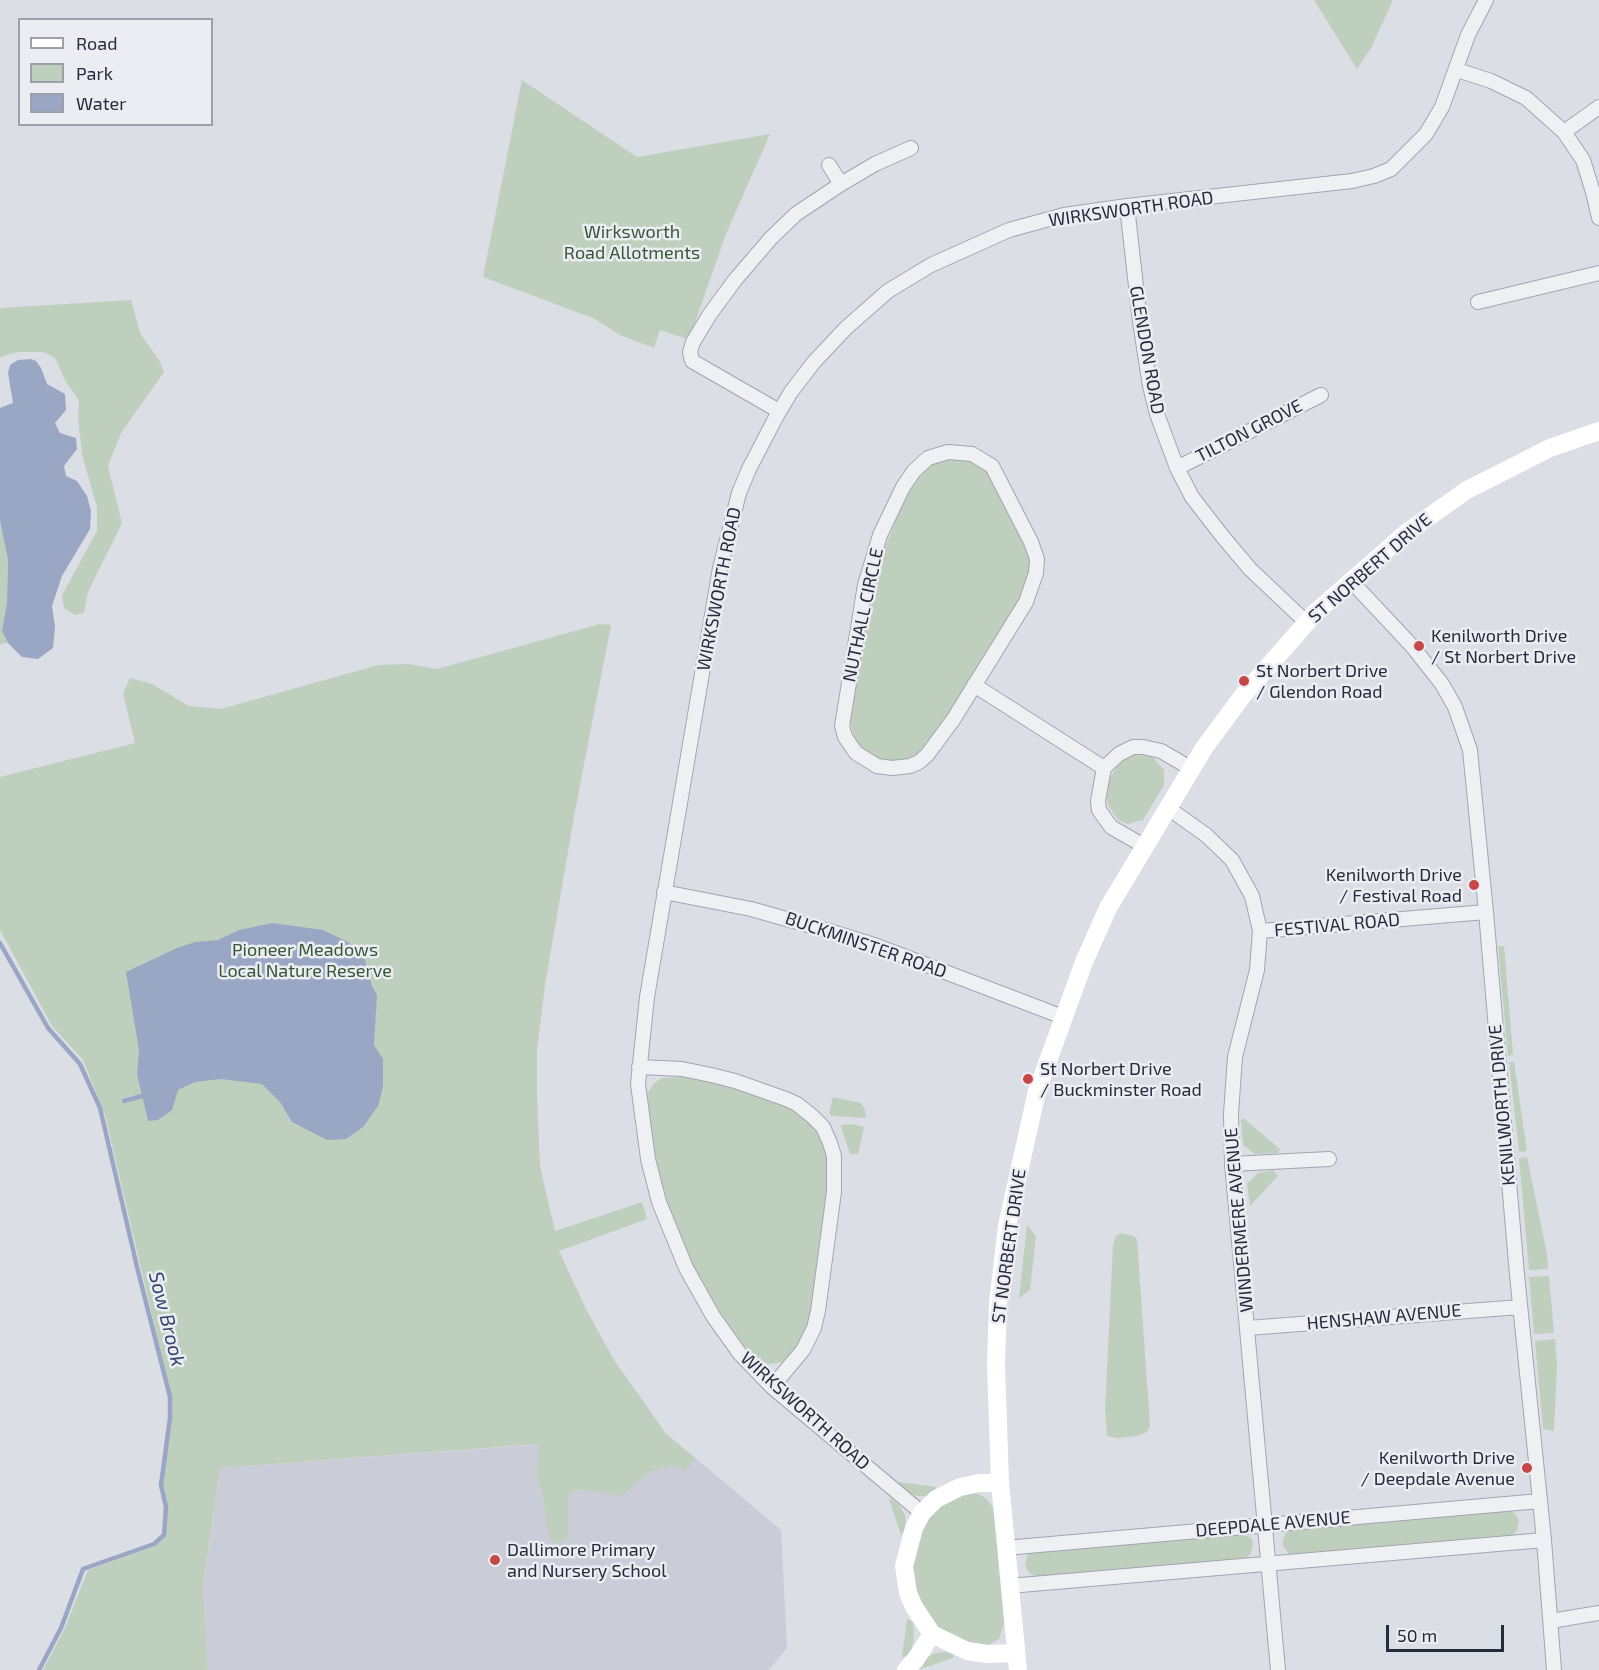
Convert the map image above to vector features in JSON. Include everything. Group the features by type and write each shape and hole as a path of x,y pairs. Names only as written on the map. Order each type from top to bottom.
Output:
{"street":[{"name":"WIRKSWORTH ROAD","path":"922,1513 772,1387 740,1354 699,1294 669,1231 648,1159 638,1084 647,997 725,546 739,493 779,411 814,362 846,328 888,291 931,265 1009,230 1064,215 1352,181 1374,176 1390,169 1426,134 1442,107 1468,35 1486,0"},
{"path":"1457,70 1491,81 1526,98 1564,132 1583,160 1599,218"},
{"path":"1564,132 1599,107"},
{"path":"779,411 692,361 690,352 710,314 771,238 812,202 875,164 911,148"},
{"path":"829,165 841,184"},
{"name":"GLENDON ROAD","path":"1127,206 1140,322 1150,386 1157,414 1177,468 1192,497 1223,537 1250,569 1306,622"},
{"path":"1478,302 1599,273"},
{"name":"TILTON GROVE","path":"1177,468 1322,395"},
{"name":"ST NORBERT DRIVE","path":"1017,1662 1000,1483 996,1364 997,1314 1007,1226 1037,1090 1084,962 1108,908 1204,748 1244,694 1306,622 1406,533 1467,490 1550,448 1599,431"},
{"name":"NUTHALL CIRCLE","path":"948,452 972,454 992,466 1031,542 1037,559 1036,573 1026,602 974,685 953,720 927,755 910,766 892,768 877,766 856,753 845,737 842,726 843,715 854,646 865,585 880,536 903,487 914,471 928,458 948,452"},
{"name":"KENILWORTH DRIVE","path":"1350,581 1412,646 1442,684 1455,707 1470,750 1520,1307 1544,1540 1554,1670"},
{"path":"974,685 1104,768"},
{"path":"1144,846 1111,827 1099,810 1098,801 1104,768 1119,754 1133,747 1143,747 1161,751 1192,769"},
{"name":"WINDERMERE AVENUE","path":"1168,808 1206,835 1232,860 1252,896 1260,931 1257,969 1235,1056 1231,1114 1232,1164 1278,1670"},
{"name":"BUCKMINSTER ROAD","path":"664,892 751,909 839,934 899,954 1063,1017"},
{"name":"FESTIVAL ROAD","path":"1260,931 1486,912"},
{"path":"639,1067 682,1069 711,1075 786,1099 797,1104 812,1116 823,1127 830,1143 834,1157 834,1192 814,1328 803,1350 772,1387"},
{"path":"1232,1164 1329,1159"},
{"name":"HENSHAW AVENUE","path":"1248,1328 1520,1307"},
{"path":"1000,1483 979,1483 960,1487 936,1499 922,1513 909,1540 904,1566 908,1593 914,1607 932,1634 951,1646 1017,1662"},
{"name":"DEEPDALE AVENUE","path":"1005,1548 1540,1501"},
{"path":"1009,1586 1544,1540"},
{"path":"1551,1621 1599,1613"},
{"path":"906,1670 932,1634"}],"shaded area":[{"name":"Dallimore Primary and Nursery School","path":"668,1435 781,1530 787,1648 769,1670 208,1670 203,1590 220,1468"}],"green space":[{"path":"1314,0 1393,0 1371,48 1357,69"},
{"name":"Wirksworth Road Allotments","path":"522,80 637,157 770,134 726,234 689,340 660,330 654,348 620,335 595,319 483,277"},
{"path":"131,300 140,333 160,362 164,372 121,433 108,466 122,523 88,592 84,613 75,615 64,608 62,595 97,531 97,507 82,455 78,418 79,401 66,382 55,358 43,352 18,352 0,357 0,308"},
{"path":"950,457 973,461 988,472 1014,515 1031,559 1032,570 1021,599 930,744 908,760 878,759 857,744 850,717 877,567 910,485 930,464"},
{"path":"0,521 8,560 7,603 2,631 8,643 0,644"},
{"name":"Pioneer Meadows Local Nature Reserve","path":"600,624 611,625 575,811 545,985 537,1051 540,1166 555,1231 642,1202 647,1219 559,1251 586,1309 614,1360 667,1435 695,1458 685,1471 673,1465 649,1472 622,1496 579,1489 568,1494 568,1538 559,1543 551,1542 542,1491 537,1481 539,1444 220,1468 203,1587 208,1670 43,1670 64,1630 88,1570 155,1546 165,1537 167,1502 163,1485 171,1396 105,1115 83,1060 52,1026 0,930 0,777 135,743 123,693 130,678 152,684 189,706 221,709 378,665 408,664 437,669"},
{"path":"1133,755 1152,756 1164,770 1164,785 1143,820 1128,824 1118,820 1108,805 1105,787 1118,764"},
{"path":"1498,946 1504,946 1513,1055 1508,1056"},
{"path":"1509,1062 1514,1062 1527,1151 1519,1152"},
{"path":"681,1077 717,1082 791,1109 819,1132 829,1157 830,1178 813,1315 799,1345 789,1358 782,1362 769,1364 757,1360 748,1351 707,1294 680,1243 659,1175 647,1108 647,1094 654,1083 662,1078"},
{"path":"833,1097 861,1103 866,1118 832,1116 829,1113"},
{"path":"1243,1118 1280,1149 1278,1153 1255,1154 1243,1145 1241,1120"},
{"path":"852,1124 864,1127 858,1154 850,1154 841,1127 841,1125"},
{"path":"1527,1157 1548,1269 1529,1270 1519,1158"},
{"path":"1273,1170 1278,1176 1250,1206 1247,1184 1258,1173"},
{"path":"1027,1225 1036,1236 1030,1290 1019,1298"},
{"path":"1121,1233 1137,1239 1150,1425 1147,1432 1137,1436 1116,1438 1107,1436 1105,1410 1113,1245 1116,1236"},
{"path":"1549,1276 1554,1333 1534,1334 1529,1277"},
{"path":"1555,1339 1557,1366 1554,1431 1543,1429 1535,1341"},
{"path":"899,1482 936,1487 936,1491 928,1496 916,1496 898,1485"},
{"path":"965,1492 979,1494 987,1499 994,1509 1004,1623 999,1639 989,1645 978,1646 939,1631 920,1605 910,1567 918,1530 940,1504"},
{"path":"889,1499 899,1505 905,1515 906,1528 901,1535"},
{"path":"1511,1511 1516,1514 1519,1522 1513,1535 1291,1556 1283,1546 1286,1533 1291,1530"},
{"path":"1243,1534 1251,1538 1253,1542 1251,1554 1245,1559 1036,1577 1028,1572 1025,1564 1028,1554 1032,1552"},
{"path":"907,1619 913,1622 914,1638 911,1650 902,1657"},
{"path":"935,1653 953,1654 953,1658 917,1670 925,1659"}],"water":[{"path":"18,360 36,361 41,368 47,384 65,394 66,410 55,423 60,433 76,438 77,449 64,466 66,476 77,481 87,496 91,511 90,529 62,576 52,606 55,627 53,648 38,659 22,657 8,643 2,631 7,603 8,560 0,521 0,408 13,403 8,373 10,365"},
{"path":"272,923 323,930 348,942 363,953 372,986 377,995 374,1045 383,1059 383,1087 378,1106 363,1127 346,1139 327,1140 292,1122 280,1102 262,1084 221,1079 195,1082 178,1090 172,1110 158,1120 148,1121 137,1074 139,1050 126,972 177,948 195,942 218,940 239,930"}],"waterway":[{"name":"Sow Brook","path":"0,943 48,1028 80,1064 100,1108 170,1397 170,1418 161,1485 166,1507 164,1535 154,1544 83,1569 61,1628 39,1670"},
{"path":"124,1101 142,1096"}],"place":[{"name":"Kenilworth Drive / St Norbert Drive","path":"1419,646"},
{"name":"St Norbert Drive / Glendon Road","path":"1244,681"},
{"name":"Kenilworth Drive / Festival Road","path":"1474,885"},
{"name":"St Norbert Drive / Buckminster Road","path":"1028,1079"},
{"name":"Kenilworth Drive / Deepdale Avenue","path":"1527,1468"},
{"name":"Dallimore Primary and Nursery School","path":"495,1560"}]}
